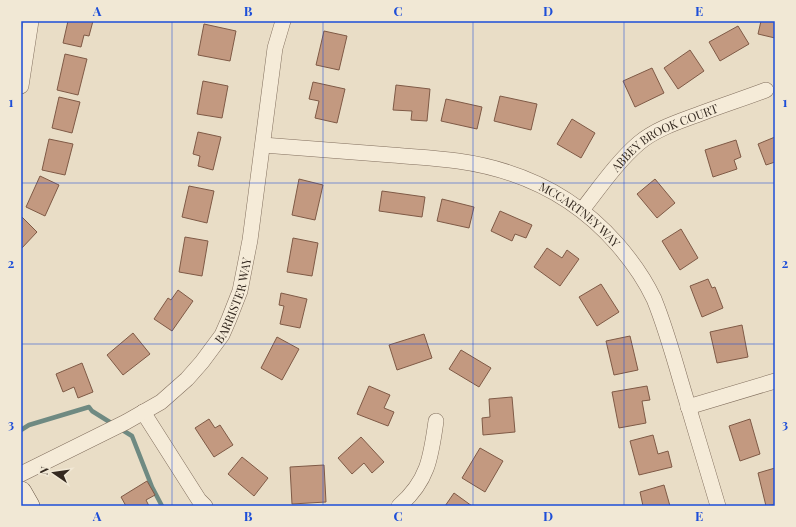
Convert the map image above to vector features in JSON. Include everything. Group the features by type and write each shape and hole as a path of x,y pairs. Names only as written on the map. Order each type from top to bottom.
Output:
{"main road":[{"path":"21,492 29,506"}],"street":[{"path":"21,86 31,21"},
{"name":"BARRISTER WAY","path":"21,474 161,402 187,379 222,335 240,291 250,240 275,48 283,21"},
{"name":"ABBEY BROOK COURT","path":"582,210 623,159 649,136 670,125 766,90"},
{"name":"MCCARTNEY WAY","path":"262,145 458,161 494,168 511,173 548,189 565,198 582,210 625,254 644,281 653,299 670,346 718,506"},
{"path":"688,407 775,381"},
{"path":"143,412 199,500 205,506"},
{"path":"398,506 408,498 416,487 426,468 431,454 436,421"}],"building":[{"path":"68,21 93,21 89,36 84,35 81,47 63,43"},
{"path":"761,21 775,21 775,38 758,34"},
{"path":"204,24 236,31 230,61 198,55"},
{"path":"738,26 749,44 720,61 709,42"},
{"path":"324,31 347,36 339,70 316,65"},
{"path":"690,50 704,71 678,89 664,68"},
{"path":"65,54 87,59 78,95 57,90"},
{"path":"652,68 664,93 635,107 623,81"},
{"path":"203,81 228,86 222,118 197,114"},
{"path":"313,82 345,89 337,123 315,118 319,101 309,99"},
{"path":"396,85 430,89 427,121 411,120 412,111 393,110"},
{"path":"500,96 537,104 531,130 494,121"},
{"path":"59,97 80,102 72,133 52,128"},
{"path":"446,99 482,107 477,129 441,121"},
{"path":"572,119 595,133 581,158 557,144"},
{"path":"198,132 221,137 213,170 198,166 200,156 193,154"},
{"path":"775,137 775,162 766,165 758,144"},
{"path":"49,139 73,144 65,175 42,170"},
{"path":"736,140 741,157 734,160 737,169 713,177 705,150"},
{"path":"40,176 59,185 45,216 26,207"},
{"path":"299,179 323,185 315,220 292,215"},
{"path":"655,179 675,203 657,218 637,194"},
{"path":"189,186 214,191 207,223 182,217"},
{"path":"382,191 425,197 422,217 379,211"},
{"path":"442,199 474,207 469,228 437,221"},
{"path":"500,211 532,225 526,238 515,234 512,241 491,231"},
{"path":"21,216 37,232 21,249"},
{"path":"681,229 698,258 680,270 662,241"},
{"path":"185,237 208,241 202,276 179,272"},
{"path":"293,238 318,243 312,276 287,272"},
{"path":"547,248 562,258 567,250 579,259 560,286 534,267"},
{"path":"708,279 712,288 715,287 723,308 702,317 690,286"},
{"path":"601,284 619,312 597,326 579,297"},
{"path":"178,290 193,301 172,331 154,319 168,298 171,300"},
{"path":"281,293 307,299 300,328 280,324 284,306 279,305"},
{"path":"742,325 748,357 717,363 710,332"},
{"path":"133,333 150,354 123,375 107,355"},
{"path":"424,334 432,358 397,370 389,345"},
{"path":"630,336 638,370 614,375 606,341"},
{"path":"277,337 299,349 282,380 261,368"},
{"path":"461,350 491,368 479,387 449,369"},
{"path":"82,363 93,392 78,398 74,387 63,392 56,374"},
{"path":"369,386 390,395 384,408 394,412 388,426 357,414"},
{"path":"647,386 650,400 642,401 646,423 619,428 612,392"},
{"path":"512,397 515,432 483,435 482,418 490,417 489,399"},
{"path":"209,419 215,428 220,425 233,445 214,457 195,428"},
{"path":"750,419 760,454 740,461 729,426"},
{"path":"653,435 658,454 668,451 672,467 639,475 630,441"},
{"path":"361,437 384,462 372,473 364,463 352,474 338,458"},
{"path":"480,448 503,461 485,492 462,478"},
{"path":"242,457 268,478 254,496 228,474"},
{"path":"324,465 326,502 292,504 290,467"},
{"path":"775,468 775,504 766,506 758,473"},
{"path":"147,481 155,495 146,500 149,506 126,506 121,497"},
{"path":"664,485 670,506 643,506 640,492"},
{"path":"454,493 472,506 445,506"}],"waterway":[{"path":"21,430 29,425 89,407 92,411 132,436 152,487 162,506"}]}
